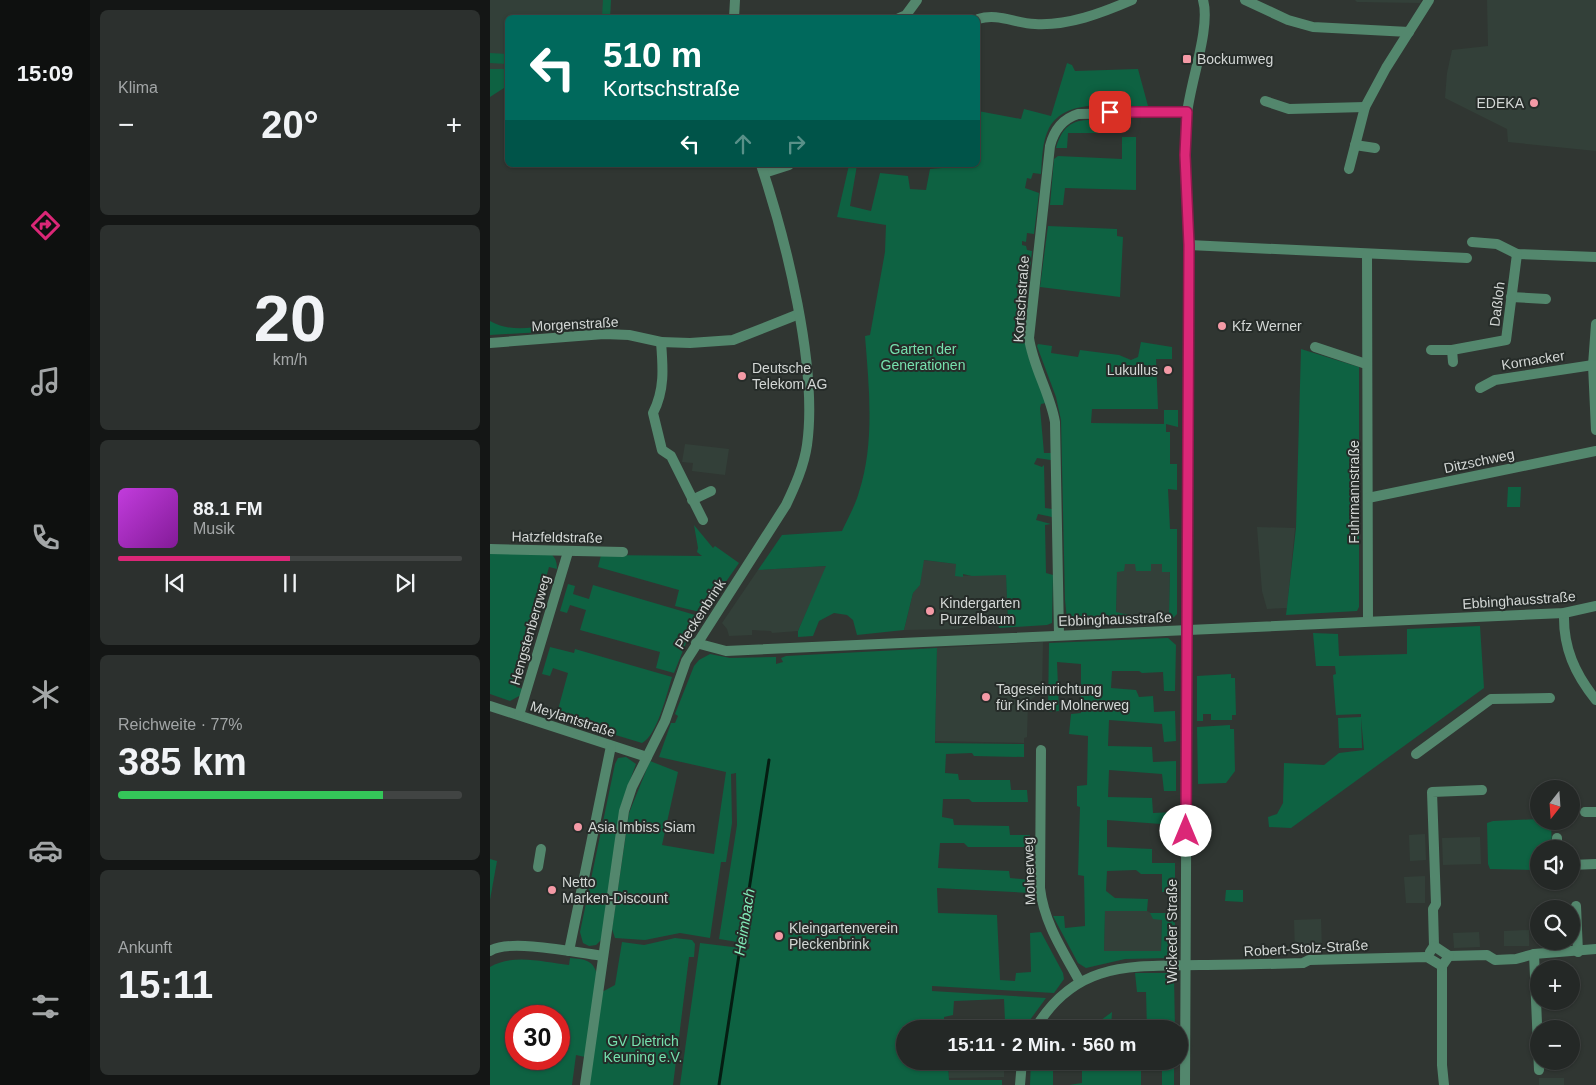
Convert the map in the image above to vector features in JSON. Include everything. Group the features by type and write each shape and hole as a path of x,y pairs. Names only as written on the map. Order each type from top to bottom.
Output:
{"street":[{"path":"734,15 735,0"},
{"path":"906,15 917,0"},
{"path":"980,19 1005,17 1024,23 1058,22 1100,14 1132,0"},
{"name":"Wickeder Straße","path":"1185,1085 1189,245 1185,155 1187,112 1204,20 1203,0"},
{"path":"1245,0 1288,20 1313,27 1409,32"},
{"path":"1349,169 1365,107 1429,0"},
{"path":"1265,101 1289,109 1365,107"},
{"name":"Kortschstraße","path":"1059,634 1055,422 1049,396 1033,356 1029,338 1050,146 1056,128 1063,121 1078,114 1187,112"},
{"path":"1355,145 1374,148"},
{"path":"763,169 776,167"},
{"name":"Pleckenbrink","path":"585,1085 624,811 632,787 669,711 686,661 776,522 786,505 804,461 809,427 809,392 799,314 776,211 763,169"},
{"path":"1472,242 1497,244 1516,254 1596,257"},
{"path":"1189,245 1467,258"},
{"name":"Fuhrmannstraße","path":"1367,254 1368,621"},
{"name":"Daßloh","path":"1431,350 1452,350 1506,340 1516,254"},
{"path":"1511,297 1546,299"},
{"name":"Morgenstraße","path":"490,343 616,334 661,342 690,343 733,340 799,314"},
{"path":"1596,324 1593,365 1596,430"},
{"path":"661,342 664,373 659,402 653,412 656,429 662,450 671,456 703,520"},
{"path":"1315,346 1366,364"},
{"path":"1452,350 1453,362"},
{"name":"Kornacker","path":"1480,388 1495,380 1593,365"},
{"name":"Ditzschweg","path":"1368,498 1596,451"},
{"path":"692,500 711,491"},
{"name":"Hatzfeldstraße","path":"490,549 623,552"},
{"name":"Hengstenbergweg","path":"519,715 568,552"},
{"name":"Ebbinghausstraße","path":"696,643 726,651 1059,634 1564,614 1596,606"},
{"path":"1564,614 1564,635 1569,656 1578,676 1596,700"},
{"path":"1416,754 1491,699 1550,698"},
{"name":"Meylantstraße","path":"490,706 648,757"},
{"path":"569,951 611,746"},
{"name":"Molnerweg","path":"1041,750 1040,888 1042,904 1049,926 1080,982"},
{"path":"1442,966 1427,957 1434,946 1433,909 1436,904 1432,792 1482,790"},
{"path":"1585,812 1596,812"},
{"path":"538,867 541,849"},
{"path":"1580,865 1596,864"},
{"path":"490,951 510,946 603,956"},
{"path":"1434,946 1449,956 1487,955 1495,960 1516,959 1534,954 1596,950"},
{"path":"1534,954 1537,1020"},
{"path":"1444,1085 1442,1065 1442,966 1449,956"},
{"name":"Robert-Stolz-Straße","path":"1041,1020 1055,1001 1080,982 1118,968 1303,963 1309,960 1427,957"},
{"path":"1020,1085 1021,1070"}],"shaded area":[{"path":"490,0 611,0 610,15 505,15 505,74 490,81"},
{"path":"1355,0 1421,0 1420,3 1357,2"},
{"path":"1487,0 1596,0 1596,151 1508,142 1507,129 1445,98 1447,73 1452,50 1488,46"},
{"path":"685,444 729,449 725,475 692,471 693,463 682,462"},
{"path":"1257,527 1295,528 1287,608 1267,609 1262,591"},
{"path":"923,560 957,564 956,576 1006,574 1008,624 975,625 957,629 904,630 913,593 920,584"},
{"path":"1124,564 1162,564 1170,572 1169,613 1157,614 1158,621 1129,622 1128,615 1116,613 1117,571"},
{"path":"827,566 798,631 772,633 771,631 752,630 752,635 729,636 727,629 722,623 758,570"},
{"name":"Tageseinrichtung für Kinder Molnerweg","path":"1043,642 1042,691 1028,702 1027,737 1024,738 1024,743 935,741 937,648"},
{"path":"1425,834 1426,860 1410,861 1409,835"},
{"path":"1480,837 1481,864 1443,865 1442,838"},
{"path":"1425,876 1425,903 1406,903 1404,877"},
{"path":"1105,911 1147,911 1162,919 1161,951 1104,951"},
{"path":"1321,919 1322,951 1295,952 1294,920"},
{"path":"1529,930 1529,946 1504,946 1504,931"},
{"path":"1479,932 1480,947 1454,948 1453,933"},
{"path":"949,1070 1004,1070 1004,1077 949,1078"},
{"path":"1539,1078 1564,1078 1564,1085 1539,1085"}],"green space":[{"path":"603,0 611,0 610,15 602,15"},
{"path":"490,53 505,54 505,64 490,63"},
{"name":"Garten der Generationen","path":"1067,63 1072,65 1075,71 1138,69 1148,106 1094,105 1067,111 1057,118 1049,128 1045,139 1041,174 1033,173 1031,179 1027,178 1025,188 1039,193 1034,234 1027,233 1026,242 1022,241 1022,245 1026,246 1027,250 1032,251 1027,293 1020,292 1020,300 1016,300 1015,303 1019,304 1019,316 1025,318 1027,352 1046,403 1041,404 1040,408 1044,453 1051,453 1051,460 1037,458 1034,464 1042,467 1044,465 1045,508 1052,509 1052,517 1038,514 1036,520 1051,524 1045,525 1046,573 1053,575 1052,623 1047,625 999,628 998,624 1008,623 1006,575 972,576 963,574 963,577 955,576 956,564 924,560 920,585 913,593 904,630 857,635 853,620 847,615 834,613 819,621 813,636 798,637 798,631 826,566 758,570 782,535 842,531 857,497 867,454 870,415 865,336 870,335 885,252 886,225 837,217 849,167 857,167 850,206 871,211 880,173 908,176 910,189 926,190 930,169 980,167 980,111 1021,119 1024,109 1051,116"},
{"path":"490,69 505,69 505,87 490,97"},
{"path":"1088,120 1119,120 1119,133 1068,133 1067,148 1056,148 1060,137 1072,124"},
{"path":"1122,137 1136,137 1136,190 1065,188 1063,205 1050,205 1054,159 1058,156 1122,159"},
{"path":"1048,226 1117,229 1117,236 1123,237 1120,297 1040,287"},
{"path":"490,321 513,328 579,322 576,330 490,335"},
{"path":"1141,342 1172,347 1172,359 1156,359 1158,409 1092,409 1091,423 1164,424 1164,410 1178,410 1178,427 1166,424 1166,432 1170,432 1170,464 1177,464 1177,490 1168,489 1170,529 1177,529 1177,614 1171,620 1158,621 1157,614 1169,613 1170,572 1162,572 1162,564 1151,564 1151,571 1136,571 1135,564 1125,564 1124,571 1117,572 1116,612 1129,615 1129,622 1071,623 1067,619 1065,600 1061,420 1056,397 1037,346 1038,344 1052,346 1051,353 1078,357 1080,350 1119,355 1131,360 1138,357"},
{"path":"1301,349 1359,367 1359,607 1357,611 1286,615 1296,528"},
{"path":"1508,487 1521,487 1520,507 1507,507"},
{"path":"694,525 713,548 715,546 739,563 704,613 675,606 679,590 598,567 601,555 702,556 697,552"},
{"path":"490,553 551,554 557,565 557,569 549,567 516,687 523,689 521,695 510,701 490,694"},
{"path":"568,584 575,586 573,594 589,599 593,585 702,617 686,643 674,673 656,668 660,652 580,630 586,610 570,605 567,613 560,611"},
{"path":"1480,626 1484,688 1291,828 1269,827 1268,817 1277,814 1283,803 1284,763 1324,765 1339,753 1364,750 1361,718 1362,748 1339,748 1338,718 1361,717 1361,714 1336,715 1333,675 1336,674 1335,666 1316,666 1313,633 1338,634 1339,656 1407,654 1407,629"},
{"path":"1168,638 1176,645 1175,691 1164,691 1163,672 1112,671 1111,688 1136,690 1139,697 1153,696 1154,712 1175,711 1176,741 1164,742 1162,724 1109,720 1108,746 1152,747 1153,762 1176,761 1176,791 1164,791 1162,774 1109,770 1108,797 1152,798 1153,813 1175,812 1175,841 1162,842 1161,824 1107,820 1107,847 1152,849 1152,863 1175,863 1175,892 1162,892 1162,874 1141,874 1136,870 1107,871 1106,891 1115,898 1148,899 1147,911 1105,911 1104,951 1161,951 1162,920 1153,919 1150,913 1175,913 1175,951 1168,958 1125,959 1086,968 1078,963 1053,916 1064,916 1065,928 1085,926 1084,876 1078,875 1080,807 1077,806 1077,786 1087,785 1088,736 1069,734 1071,714 1081,713 1081,664 1057,662 1059,711 1048,712 1049,643"},
{"path":"550,647 574,653 575,649 672,677 657,723 647,739 642,743 556,717 568,673 553,668 550,676 542,674"},
{"path":"937,648 935,743 1024,744 1024,757 974,756 972,753 946,754 945,773 958,774 959,780 1010,780 1011,790 1027,790 1028,802 972,802 969,799 943,799 942,817 953,819 954,825 1009,826 1010,835 1030,835 1031,847 968,847 964,843 940,843 938,868 1009,871 1010,878 1030,880 1031,893 937,888 938,913 997,915 1000,980 1015,981 1016,973 1031,972 1030,933 1041,932 1063,973 1064,979 1054,993 932,986 932,991 1046,998 1030,1020 1005,1020 1004,999 954,1001 953,1015 944,1017 944,1020 896,1020 896,1070 948,1070 949,1080 1002,1080 1002,1085 680,1085 700,943 749,949 750,944 719,939 737,825 736,773 731,774 732,823 726,862 721,862 710,938 680,933 645,940 615,938 612,929 629,813 650,761 678,772 662,845 714,854 726,772 659,757 671,723 675,723 678,716 675,714 694,666 699,660 710,654 730,658 776,657 776,664 783,662 781,658 786,656"},
{"path":"1231,674 1231,678 1235,678 1236,715 1232,715 1232,720 1211,720 1211,714 1203,714 1203,721 1197,721 1197,676"},
{"path":"1230,725 1230,729 1234,729 1235,771 1226,783 1198,784 1197,727"},
{"path":"626,757 636,764 621,805 602,939 596,945 589,946 583,943 580,932 615,764 618,758"},
{"path":"1530,819 1530,830 1551,830 1552,840 1530,840 1530,870 1490,869 1488,864 1487,823"},
{"path":"490,859 497,861 490,900"},
{"path":"1226,890 1243,890 1243,902 1225,901"},
{"name":"GV Dietrich Keuning e.V.","path":"675,938 692,940 695,944 694,957 689,957 673,1085 587,1085 602,992 615,985 622,942 644,945"},
{"path":"570,958 584,960 591,963 596,970 597,975 585,1057 576,1055 572,1085 490,1085 490,967 509,960 569,965"},
{"path":"1135,973 1169,973 1174,977 1175,1020 1147,1020 1146,992 1137,992"},
{"path":"1112,1012 1112,1020 1101,1020"},
{"path":"1031,1070 1053,1070 1053,1085 1030,1085"},
{"path":"1082,1070 1141,1070 1141,1085 1069,1085 1082,1083"},
{"path":"1162,1070 1174,1070 1174,1085 1162,1085"}],"waterway":[{"name":"Heimbach","path":"719,1085 769,760"}],"place":[{"name":"Bockumweg","path":"1187,59"},
{"name":"EDEKA","path":"1534,103"},
{"name":"Kfz Werner","path":"1222,326"},
{"name":"Lukullus","path":"1168,370"},
{"name":"Deutsche Telekom AG","path":"742,376"},
{"name":"Kindergarten Purzelbaum","path":"930,611"},
{"name":"Tageseinrichtung für Kinder Molnerweg","path":"986,697"},
{"name":"Asia Imbiss Siam","path":"578,827"},
{"name":"Netto Marken-Discount","path":"552,890"},
{"name":"Kleingartenverein Pleckenbrink","path":"779,936"}],"route":[{"path":"1110,112 1187,112 1185,155 1189,245 1189,368 1186,831"}]}
